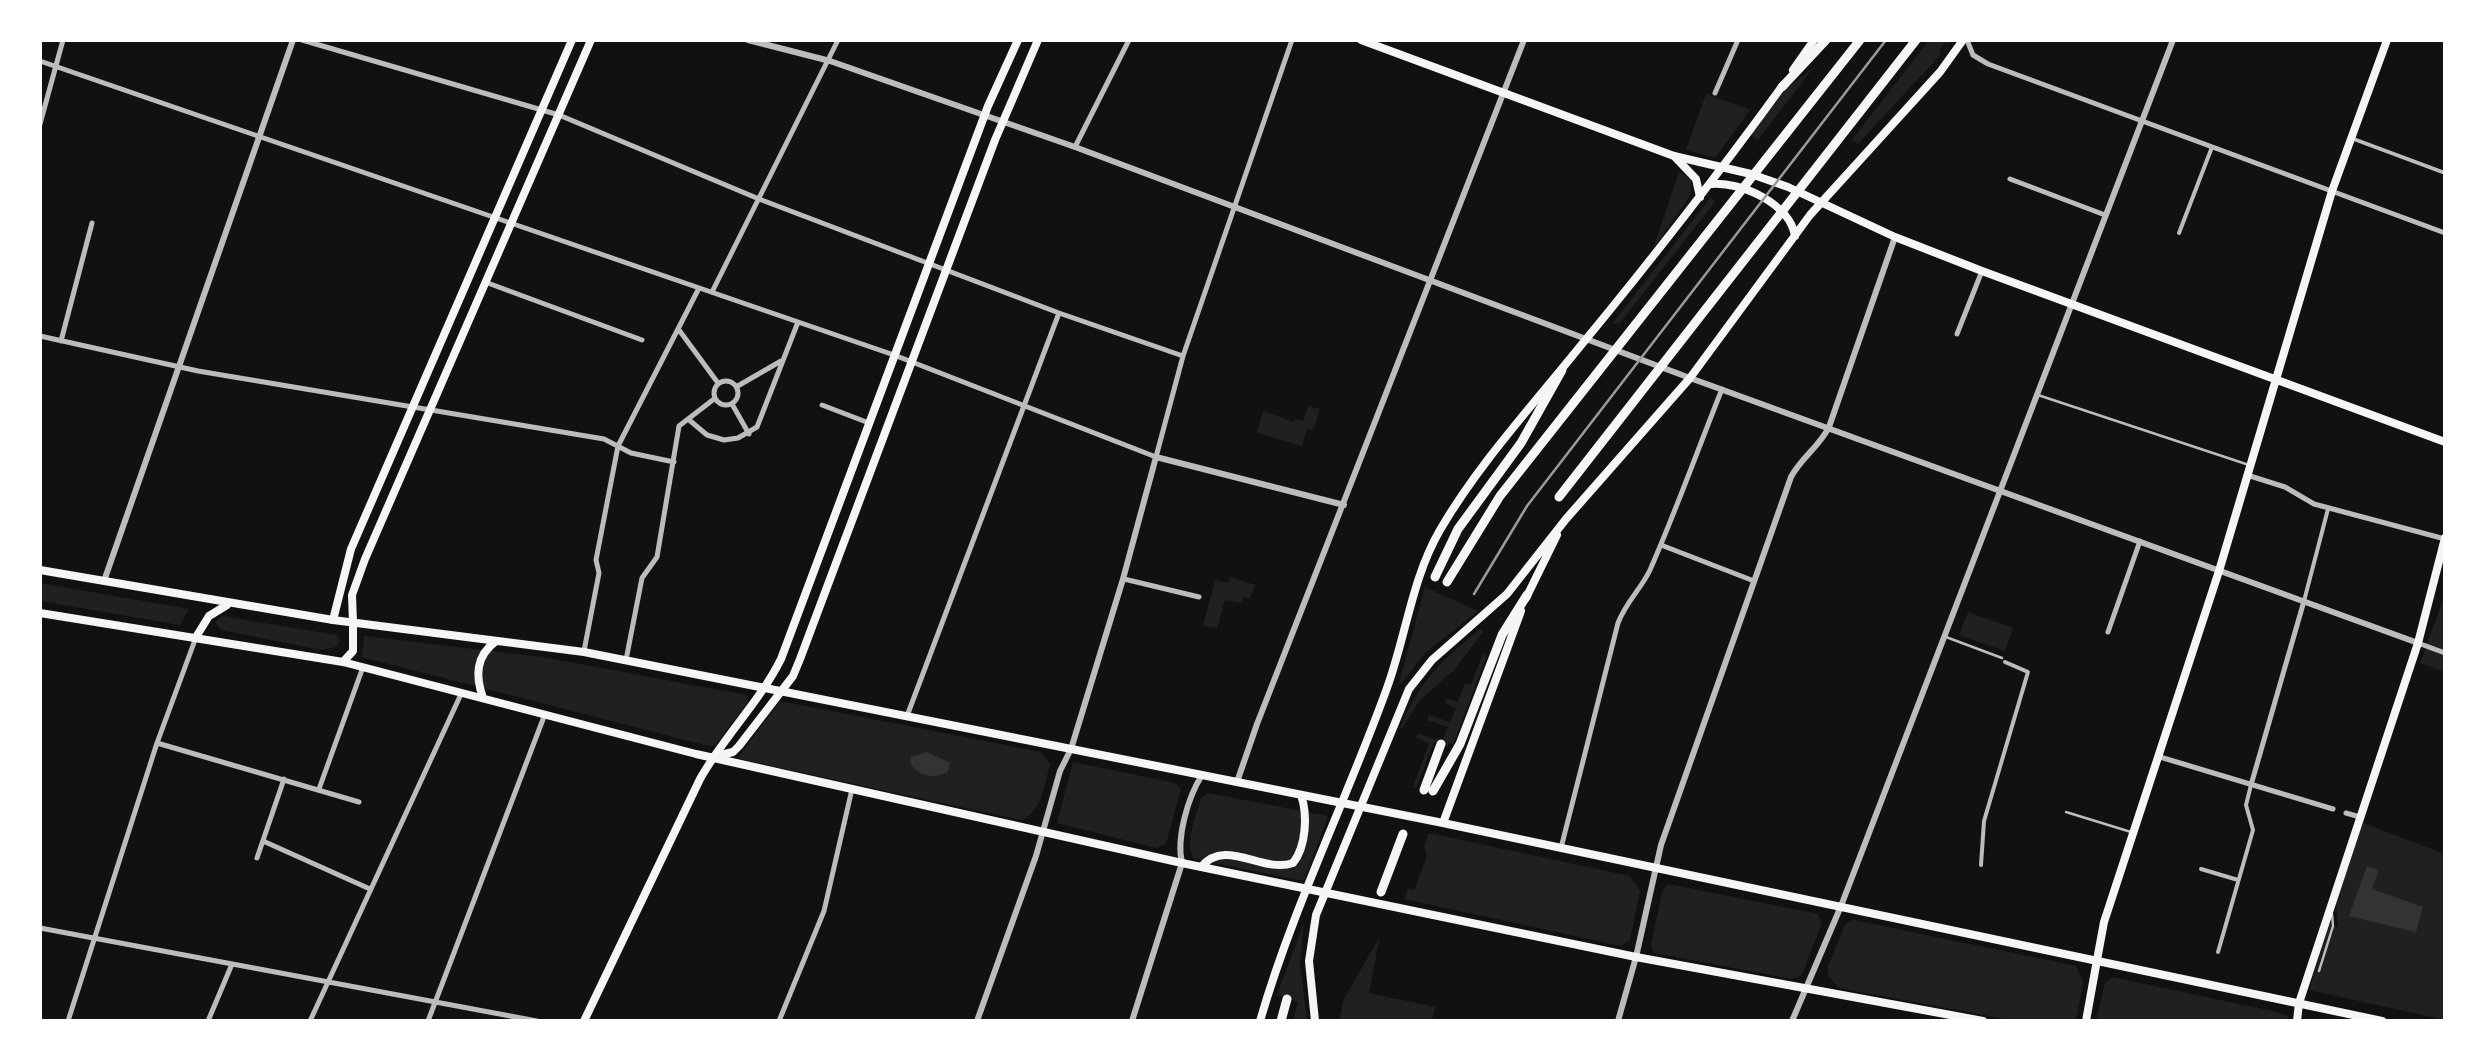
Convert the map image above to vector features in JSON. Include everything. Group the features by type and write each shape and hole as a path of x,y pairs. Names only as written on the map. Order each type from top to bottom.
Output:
{"highway":[{"path":"1782,86 1826,40"},
{"path":"1447,582 1500,496 1860,40"},
{"path":"1559,497 1916,40"},
{"path":"1435,577 1458,529 1531,427 1562,370"},
{"path":"1441,744 1429,790 1460,744 1502,635 1527,594"},
{"path":"1380,892 1404,834"},
{"path":"1281,1021 1287,999"}],"main road":[{"path":"334,620 351,549 572,40"},
{"path":"343,662 353,651 351,606 358,578 591,40"},
{"path":"584,1021 712,758 767,688 784,650 985,115 1018,40"},
{"path":"712,758 733,752 739,746 800,659 1002,121 1038,40"},
{"path":"1361,40 1674,156 1734,170 1809,195 1895,237 1982,271 2445,442"},
{"path":"1260,1021 1386,691 1419,575 1436,536 1469,485 1591,340 1700,198 1814,40"},
{"path":"1315,1021 1309,953 1324,893 1402,702 1418,676 1507,594 1566,519 1690,378 1823,201 1965,40"},
{"path":"2086,1021 2104,922 2219,570 2332,191 2387,40"},
{"path":"1674,156 1696,179 1700,198"},
{"path":"1710,184 1727,184 1774,204 1790,218 1796,236"},
{"path":"386,466 402,473"},
{"path":"1443,823 1527,594 1566,519"},
{"path":"2297,1021 2299,1002 2330,902 2418,643 2445,539"},
{"path":"40,570 353,623 626,660 1443,823 2382,1021"},
{"path":"196,637 209,616 231,604"},
{"path":"41,617 196,637 363,666 712,758 1182,863 1636,958 1983,1021"},
{"path":"483,698 478,666 496,641"},
{"path":"1201,867 1223,854 1280,866 1294,862 1304,823 1301,795"}],"street":[{"path":"40,124 63,40"},
{"path":"104,581 293,40"},
{"path":"302,40 559,115 759,199 1183,356"},
{"path":"748,40 830,61 1074,147 1671,371 2445,653"},
{"path":"712,292 838,40"},
{"path":"1074,147 1128,40"},
{"path":"977,1021 1061,768 1072,749 1183,356 1292,40"},
{"path":"1237,782 1524,40"},
{"path":"1715,94 1738,40"},
{"path":"1965,40 1982,61 2445,233"},
{"path":"1792,1021 1840,906 2172,40"},
{"path":"40,61 894,355 1156,457 1344,505"},
{"path":"2351,138 2445,173"},
{"path":"2179,233 2212,147"},
{"path":"2010,178 2106,214"},
{"path":"61,341 92,223"},
{"path":"1618,1021 1656,868 1754,581 1791,477 1829,427 1895,237"},
{"path":"1957,334 1982,271"},
{"path":"485,282 642,340"},
{"path":"584,652 599,573 596,560 618,446 699,288"},
{"path":"907,716 1059,313"},
{"path":"687,418 715,438 738,438 758,427 798,322"},
{"path":"680,330 718,383"},
{"path":"40,336 181,368 604,439 631,453 674,462"},
{"path":"736,387 784,359"},
{"path":"728,381 736,387 738,398 732,404 721,405 714,399 718,383 728,381"},
{"path":"1562,848 1615,632 1625,605 1642,586 1661,545 1722,389"},
{"path":"626,660 642,578 657,557 680,426 714,399"},
{"path":"732,404 749,434"},
{"path":"822,405 869,424"},
{"path":"2249,470 2308,502 2445,539"},
{"path":"2218,952 2254,826 2246,805 2328,508"},
{"path":"2108,632 2140,541"},
{"path":"1661,545 1754,581"},
{"path":"1123,579 1199,597"},
{"path":"68,1021 157,743 196,637"},
{"path":"1981,865 1984,820 2028,672 2004,660"},
{"path":"319,789 363,666"},
{"path":"310,1021 462,692"},
{"path":"428,1021 545,714"},
{"path":"157,743 359,802"},
{"path":"2157,756 2333,809"},
{"path":"1132,1021 1182,863 1180,850 1191,795 1202,775"},
{"path":"257,858 284,779"},
{"path":"779,1021 824,911 852,789"},
{"path":"2346,813 2360,817"},
{"path":"263,841 370,889"},
{"path":"2201,869 2238,880"},
{"path":"40,928 536,1021"},
{"path":"208,1021 232,964"}],"lane":[{"path":"2037,394 2249,470"},
{"path":"1944,636 2004,660"},
{"path":"2066,812 2132,832"},
{"path":"2319,970 2333,926 2330,902"}],"shaded area":[{"path":"1929,40 1951,40 1944,43 1941,54 1858,144 1852,140"},
{"path":"1813,68 1758,140 1751,135 1785,90"},
{"path":"1706,94 1750,110 1715,158 1686,150"},
{"path":"1679,172 1691,179 1690,196 1653,249"},
{"path":"1711,197 1715,202 1620,323 1612,324"},
{"path":"1308,406 1320,409 1302,446 1257,433 1263,411 1294,422 1303,421"},
{"path":"1230,577 1255,585 1250,598 1243,597 1241,603 1225,600 1217,628 1203,626 1215,580 1228,583"},
{"path":"40,583 189,609 180,625 40,601"},
{"path":"1425,587 1478,611 1426,652 1401,684 1399,683"},
{"path":"2445,594 2445,672 2420,663"},
{"path":"1968,612 2013,628 2005,651 1959,635"},
{"path":"222,616 337,635 340,641 336,647 321,650 221,630 215,622"},
{"path":"1481,629 1483,632 1454,670 1419,701 1400,728 1433,672"},
{"path":"364,636 542,657 746,695 749,701 715,745 709,746 362,657"},
{"path":"1483,653 1487,655 1453,745 1434,742 1416,788 1413,787 1429,743 1416,738 1418,733 1442,742 1448,727 1427,720 1429,715 1450,722 1456,708 1445,703 1446,699 1458,702 1465,683 1471,685"},
{"path":"780,701 1041,752 1050,764 1042,797 1034,811 1021,820 740,759"},
{"path":"927,752 950,763 948,772 927,775 914,768 911,757"},
{"path":"1073,762 1175,783 1181,789 1166,844 1156,848 1057,823"},
{"path":"1208,793 1328,816 1304,881 1194,859 1190,845 1192,829 1201,798"},
{"path":"2363,823 2445,854 2445,1020 2309,990 2329,925 2338,927 2336,903"},
{"path":"1429,833 1630,876 1640,891 1630,940 1621,946 1404,899 1408,889 1414,890 1427,856 1424,846"},
{"path":"2367,866 2379,870 2372,889 2423,907 2416,932 2349,916"},
{"path":"1668,884 1818,914 1822,923 1802,975 1792,979 1654,953 1651,945 1662,892"},
{"path":"1854,920 2076,966 2083,982 2076,1020 2016,1021 1839,988 1828,976 1828,966 1845,924"},
{"path":"1304,922 1300,963 1307,1021 1293,1021 1298,1002 1277,995"},
{"path":"1380,936 1369,993 1435,1007 1432,1021 1339,1021 1344,999"},
{"path":"2112,977 2281,1013 2288,1016 2288,1021 2096,1021 2105,983"}],"railway":[{"path":"1474,594 1527,506 1886,40"}]}
